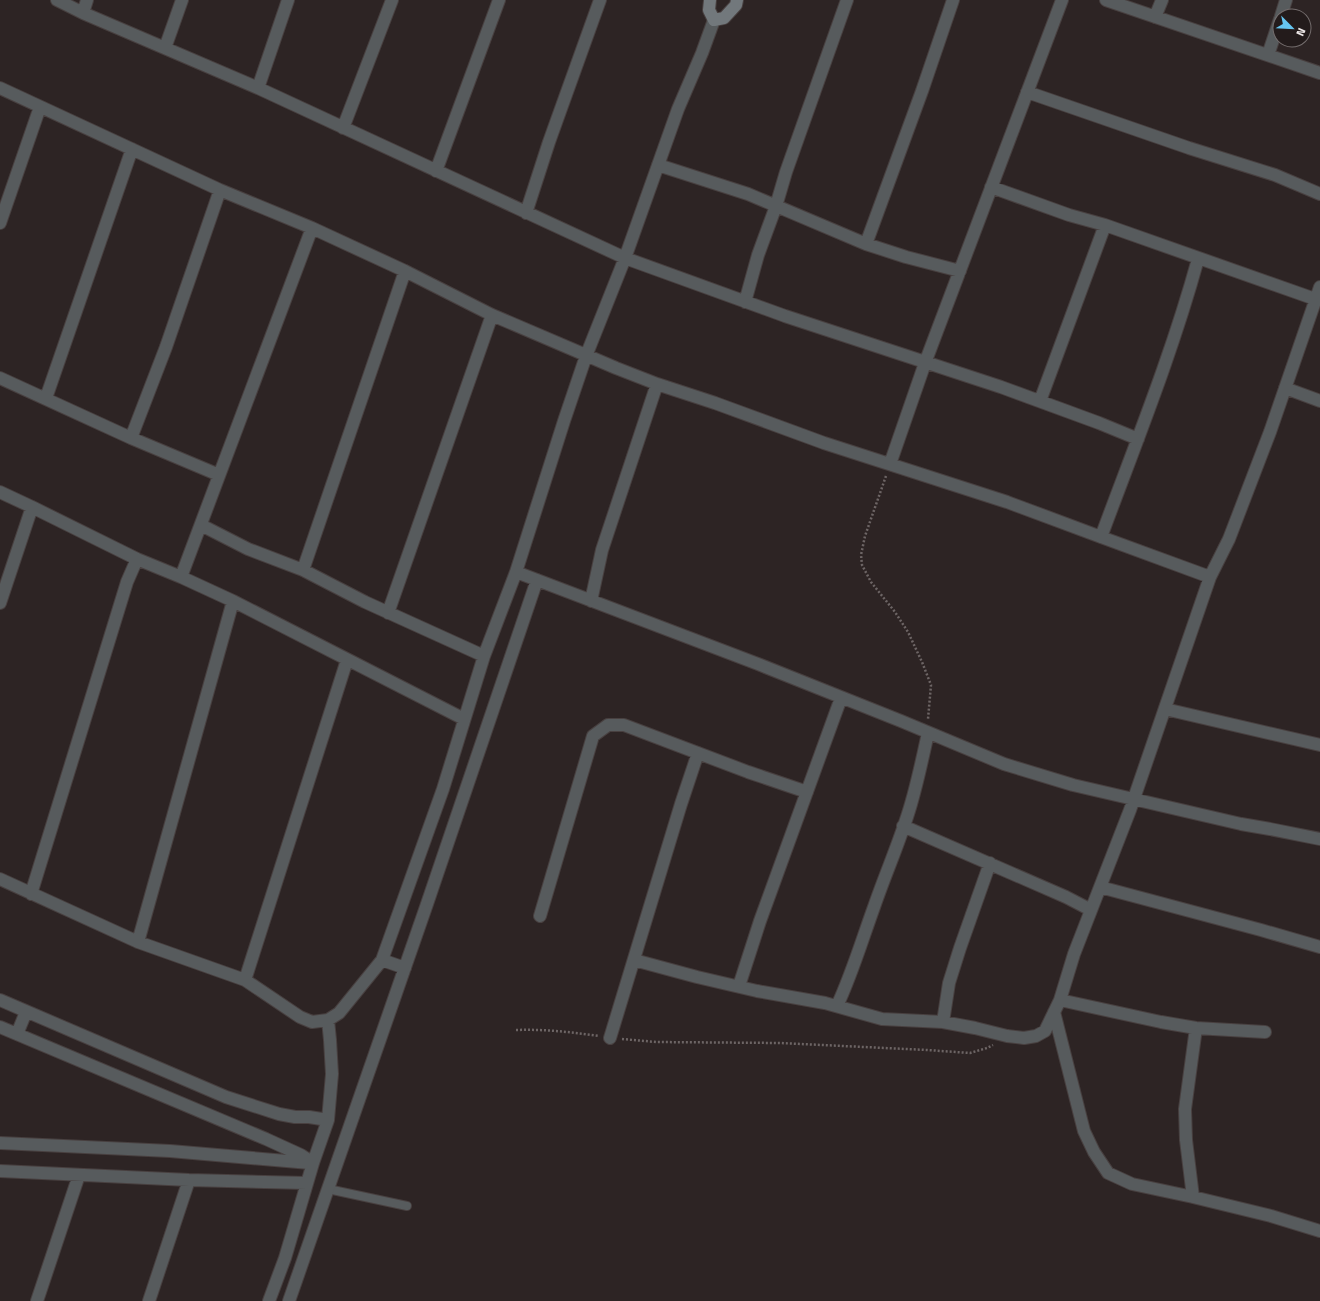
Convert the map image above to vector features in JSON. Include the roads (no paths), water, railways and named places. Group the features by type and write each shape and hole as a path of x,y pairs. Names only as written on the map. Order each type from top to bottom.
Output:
{"street":[{"path":"57,0 83,13 258,88 625,258 799,321 925,363 963,374 1100,423 1138,439"},
{"path":"83,13 87,0"},
{"path":"165,48 182,0"},
{"path":"258,88 288,0"},
{"path":"344,128 392,0"},
{"path":"436,171 498,0"},
{"path":"526,213 549,142 600,0"},
{"path":"0,879 138,942 245,980 300,1017 312,1022 328,1020 339,1013 382,960 443,789 484,656 516,572 586,356 625,258 678,108 702,53 714,20 709,10 710,0"},
{"path":"714,20 724,18 736,5 737,0"},
{"path":"744,302 786,172 847,0"},
{"path":"866,244 922,91 953,0"},
{"path":"890,464 925,363 1062,0"},
{"path":"1106,0 1320,73"},
{"path":"1155,16 1162,0"},
{"path":"1268,55 1272,43"},
{"path":"0,88 220,190 312,228 405,271 492,315 586,356 657,384 690,394 824,443 1007,502 1210,577"},
{"path":"1027,92 1190,148 1268,172 1320,194"},
{"path":"0,223 40,107"},
{"path":"46,398 132,149"},
{"path":"658,165 748,194 866,244 906,257 960,271"},
{"path":"991,187 1063,213 1105,225 1315,300"},
{"path":"132,438 166,347 220,190"},
{"path":"1040,402 1105,225"},
{"path":"181,577 312,228"},
{"path":"1100,537 1173,343 1198,259"},
{"path":"303,570 405,271"},
{"path":"634,960 739,986 836,1006 882,1019 943,1022 1007,1036 1024,1038 1036,1036 1045,1031 1060,1000 1074,954 1134,799 1210,577 1229,539 1285,388 1320,286"},
{"path":"388,613 492,315"},
{"path":"0,378 132,438 219,475"},
{"path":"592,600 602,550 657,384"},
{"path":"1285,388 1320,401"},
{"path":"0,492 137,559 233,601 464,720"},
{"path":"0,603 32,507"},
{"path":"201,526 248,549 303,570 388,613 484,656"},
{"path":"31,894 127,582 137,559"},
{"path":"516,572 758,664 1004,764 1073,785 1241,824 1270,828 1320,839"},
{"path":"289,1301 405,968 536,580"},
{"path":"138,942 233,601"},
{"path":"245,980 347,660"},
{"path":"739,986 757,928 841,698"},
{"path":"1165,709 1320,745"},
{"path":"540,916 593,736 608,724 624,725 807,792"},
{"path":"836,1006 858,955 864,933 911,805 928,732"},
{"path":"610,1038 698,753"},
{"path":"903,826 990,863 1066,897 1091,910"},
{"path":"943,1022 949,983 990,863"},
{"path":"1100,887 1320,947"},
{"path":"382,960 405,968"},
{"path":"0,1000 226,1097 279,1114 328,1120"},
{"path":"1060,1000 1196,1028 1265,1032"},
{"path":"17,1034 26,1012"},
{"path":"1054,1012 1084,1131 1094,1152 1108,1173 1132,1184 1271,1216 1320,1231"},
{"path":"269,1301 285,1258 313,1163 328,1120 332,1074 328,1020"},
{"path":"0,1027 266,1139 302,1155 313,1163"},
{"path":"1193,1197 1186,1140 1185,1109 1196,1028"},
{"path":"0,1143 170,1150 313,1163"},
{"path":"0,1171 189,1180 307,1183"},
{"path":"37,1301 79,1175"},
{"path":"149,1301 189,1180"}],"lane":[{"path":"328,1189 407,1206"}]}
